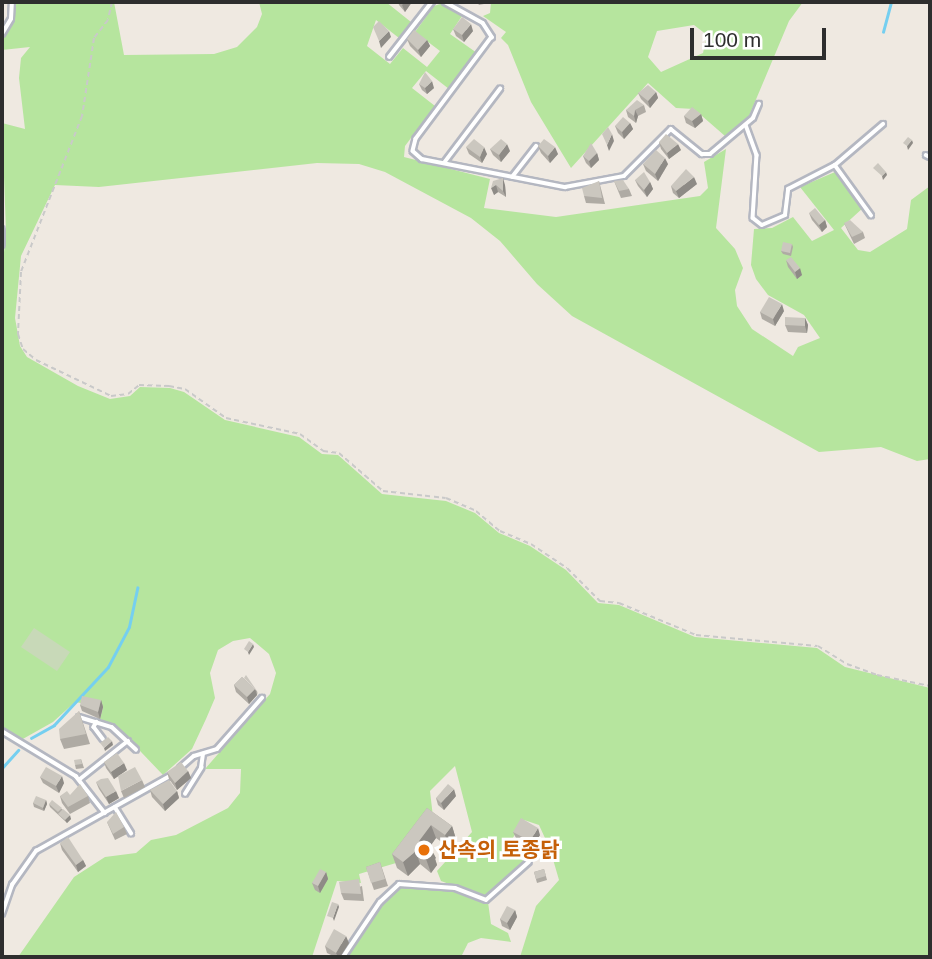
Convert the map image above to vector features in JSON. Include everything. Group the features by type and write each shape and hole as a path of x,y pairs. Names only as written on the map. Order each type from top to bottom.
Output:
{"lane":[{"path":"2,34 11,19 12,2"},
{"path":"389,57 432,2"},
{"path":"445,2 483,23 492,37 414,143 418,157 560,187 624,176 667,130 677,131 706,155 746,125 759,104"},
{"path":"444,163 500,89"},
{"path":"746,125 757,155 753,209 758,224 782,219 788,189 835,164 883,124"},
{"path":"512,177 536,146"},
{"path":"835,164 871,215"},
{"path":"2,229 2,245"},
{"path":"2,914 12,885 36,851 222,744 262,698"},
{"path":"77,717 99,722 136,749"},
{"path":"99,722 94,727 103,739"},
{"path":"2,731 80,779 105,813"},
{"path":"80,779 128,741"},
{"path":"185,794 201,768 203,754"},
{"path":"115,807 131,833"},
{"path":"343,957 380,902 399,884 454,888 486,900 529,862"}],"path":[{"path":"112,2 108,20 94,38 82,116 24,258 18,334 23,349 36,360 111,396 128,394 139,386 185,389 226,418 300,434 323,452 339,453 383,491 446,498 476,511 500,531 531,544 567,568 600,600 618,603 696,635 818,646 847,664 877,675 930,686"}],"green space":[{"path":"15,2 114,2 124,55 214,54 237,47 257,27 262,14 259,2 386,2 411,22 399,38 376,20 367,46 390,64 403,48 427,67 440,51 415,32 434,6 443,3 462,16 450,34 477,53 449,89 426,71 412,88 435,106 405,146 404,157 490,179 484,208 556,217 700,196 708,188 704,162 726,149 716,228 735,249 743,268 735,290 737,306 752,329 793,356 798,347 820,338 804,315 768,295 756,279 751,265 754,229 772,228 793,217 812,241 834,230 800,187 835,172 864,207 841,228 858,250 870,252 907,229 911,200 930,186 930,459 917,461 881,447 819,452 572,316 537,284 500,241 471,218 385,172 359,164 317,163 99,187 55,185 21,256 15,318 20,346 27,357 78,386 110,399 130,396 140,387 170,388 184,392 225,420 299,437 322,454 338,455 382,494 446,501 475,513 499,533 530,546 566,570 598,603 619,605 695,637 817,648 845,667 930,688 930,957 520,957 536,906 559,880 550,849 539,825 524,820 506,849 525,862 491,893 482,896 441,881 437,871 472,832 455,766 430,791 433,817 396,863 359,874 361,883 337,881 312,957 18,957 74,877 105,857 136,853 151,840 176,835 228,808 240,793 241,769 205,769 270,694 276,673 269,654 250,638 233,641 218,650 210,673 215,698 206,719 192,749 163,775 120,730 100,719 103,707 75,702 53,722 21,740 2,726 2,274 6,231 2,123 25,129 19,78 21,58 30,47 2,50 2,39 14,21"},
{"path":"491,2 803,2 789,21 749,116 725,136 694,109 676,108 648,83 571,168 531,102 508,45 501,38 506,32 483,16 490,13","holes":["694,25 707,35 703,53 661,72 648,57 657,31"]},
{"path":"34,628 70,652 57,671 21,647"},
{"path":"400,886 453,889 488,902 491,924 508,933 511,942 481,938 468,943 461,957 346,957 385,899"}],"building":[{"path":"462,17 471,24 462,35 453,29"},
{"path":"379,21 389,31 379,41 373,27"},
{"path":"414,30 427,40 418,50 407,39"},
{"path":"425,72 432,81 425,88 419,84"},
{"path":"648,85 656,92 648,101 638,93"},
{"path":"637,100 644,105 635,110 634,116 626,110"},
{"path":"692,107 701,114 692,121 684,116"},
{"path":"623,117 630,123 622,132 615,126"},
{"path":"608,127 612,134 607,145 602,134"},
{"path":"666,134 678,144 667,153 659,142"},
{"path":"908,137 912,140 907,146 903,143"},
{"path":"474,139 484,147 480,157 466,147"},
{"path":"501,139 507,144 499,155 490,149"},
{"path":"544,139 555,147 548,156 538,146"},
{"path":"591,143 597,153 589,161 583,156"},
{"path":"656,150 665,158 655,174 643,164"},
{"path":"878,163 886,172 882,176 873,168"},
{"path":"686,169 694,177 676,191 671,186"},
{"path":"644,172 650,182 644,190 635,180"},
{"path":"503,178 503,191 496,185 491,188 493,181"},
{"path":"623,180 629,189 619,191 614,181"},
{"path":"599,181 602,198 584,196 582,188"},
{"path":"815,208 825,220 819,225 809,213"},
{"path":"850,220 863,232 852,237 844,223"},
{"path":"783,242 792,244 790,253 781,251"},
{"path":"791,257 800,268 795,272 786,260"},
{"path":"769,297 782,304 773,319 760,312"},
{"path":"785,317 805,318 805,326 785,325"},
{"path":"249,641 253,644 248,652 244,649"},
{"path":"246,675 257,691 244,678"},
{"path":"242,677 255,689 247,697 234,685"},
{"path":"82,696 101,700 98,712 80,705"},
{"path":"79,711 86,734 60,739 59,729"},
{"path":"108,737 112,741 104,748 100,743"},
{"path":"117,753 124,763 111,772 104,762"},
{"path":"81,759 82,764 75,765 74,760"},
{"path":"181,762 188,771 175,783 167,772"},
{"path":"46,767 62,776 56,786 40,777"},
{"path":"135,767 142,780 121,791 118,776"},
{"path":"108,778 116,791 106,797 96,782"},
{"path":"169,780 177,791 163,804 150,790"},
{"path":"80,784 88,796 68,807 60,796 67,791 70,795"},
{"path":"448,784 454,789 441,803 436,798"},
{"path":"36,796 46,800 43,808 33,803"},
{"path":"52,800 62,808 58,812 49,804"},
{"path":"427,808 452,826 445,835 431,825 419,841 432,851 426,859 416,851 403,862 392,854"},
{"path":"63,809 70,815 65,820 58,814"},
{"path":"116,812 124,827 113,834 107,822"},
{"path":"521,818 538,828 530,841 513,832"},
{"path":"68,837 83,860 76,865 60,843"},
{"path":"380,862 385,879 371,883 366,867"},
{"path":"320,869 326,872 318,886 312,883"},
{"path":"544,869 546,876 536,879 534,872"},
{"path":"359,879 361,894 341,893 339,882"},
{"path":"332,902 338,904 333,918 327,916"},
{"path":"507,906 515,910 507,923 500,919"},
{"path":"334,929 346,936 336,953 325,946"}],"waterway":[{"path":"883,32 891,2"},
{"path":"31,738 54,725 108,667 129,627 137,588"},
{"path":"2,768 18,750"}],"place":[{"name":"산속의 토종닭","path":"424,850"}]}
